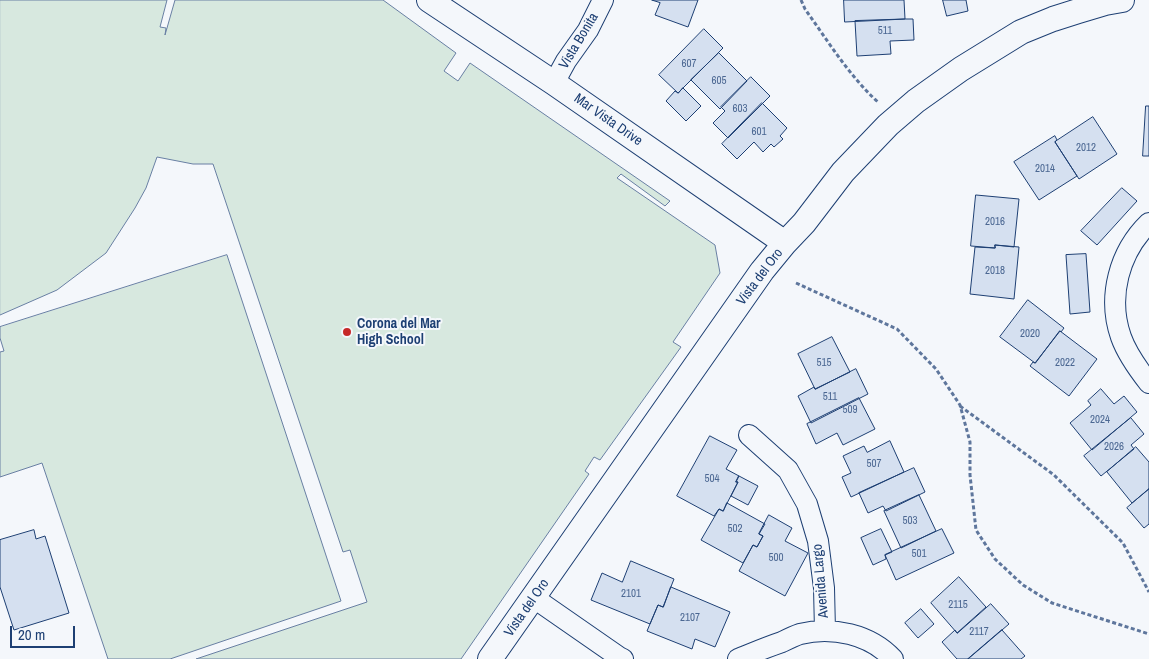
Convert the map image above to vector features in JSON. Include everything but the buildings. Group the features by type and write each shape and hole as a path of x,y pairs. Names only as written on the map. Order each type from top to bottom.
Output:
{"street":[{"name":"Mar Vista Drive","path":"428,0 554,83 785,243"},
{"name":"Vista Bonita","path":"554,83 566,61 588,30 603,0"},
{"name":"Vista del Oro","path":"490,659 762,271 804,223 843,172 874,138 899,114 960,69 1021,32 1053,19 1076,5 1122,0"},
{"path":"1149,223 1128,251 1119,272 1115,294 1116,316 1121,338 1133,363 1149,383"},
{"name":"Avenida Largo","path":"749,434 788,470 807,504 818,541 824,588 825,631"},
{"path":"534,598 623,659"},
{"path":"738,659 800,634 825,631 849,633 872,642 893,659"}],"path":[{"path":"801,0 805,9 844,64 865,91 875,100"},
{"path":"796,282 897,329 936,370 960,405 1054,475 1123,543 1149,592"},
{"path":"960,405 970,442 970,475 976,530 994,559 1023,585 1052,603 1149,634"}],"shaded area":[{"name":"Corona del Mar High School","path":"0,0 167,0 160,27 166,28 165,35 175,0 383,0 456,53 444,71 458,81 470,63 670,201 665,206 621,174 617,178 715,245 720,273 673,342 681,347 600,460 594,457 585,471 589,474 461,659 196,659 367,602 350,550 343,552 213,164 193,164 157,157 146,188 106,253 57,290 0,315"},
{"path":"227,255 341,601 170,659 108,659 42,463 0,477 0,352 4,351 0,338 0,327"}],"place":[{"name":"Corona del Mar High School","path":"347,332"}]}
